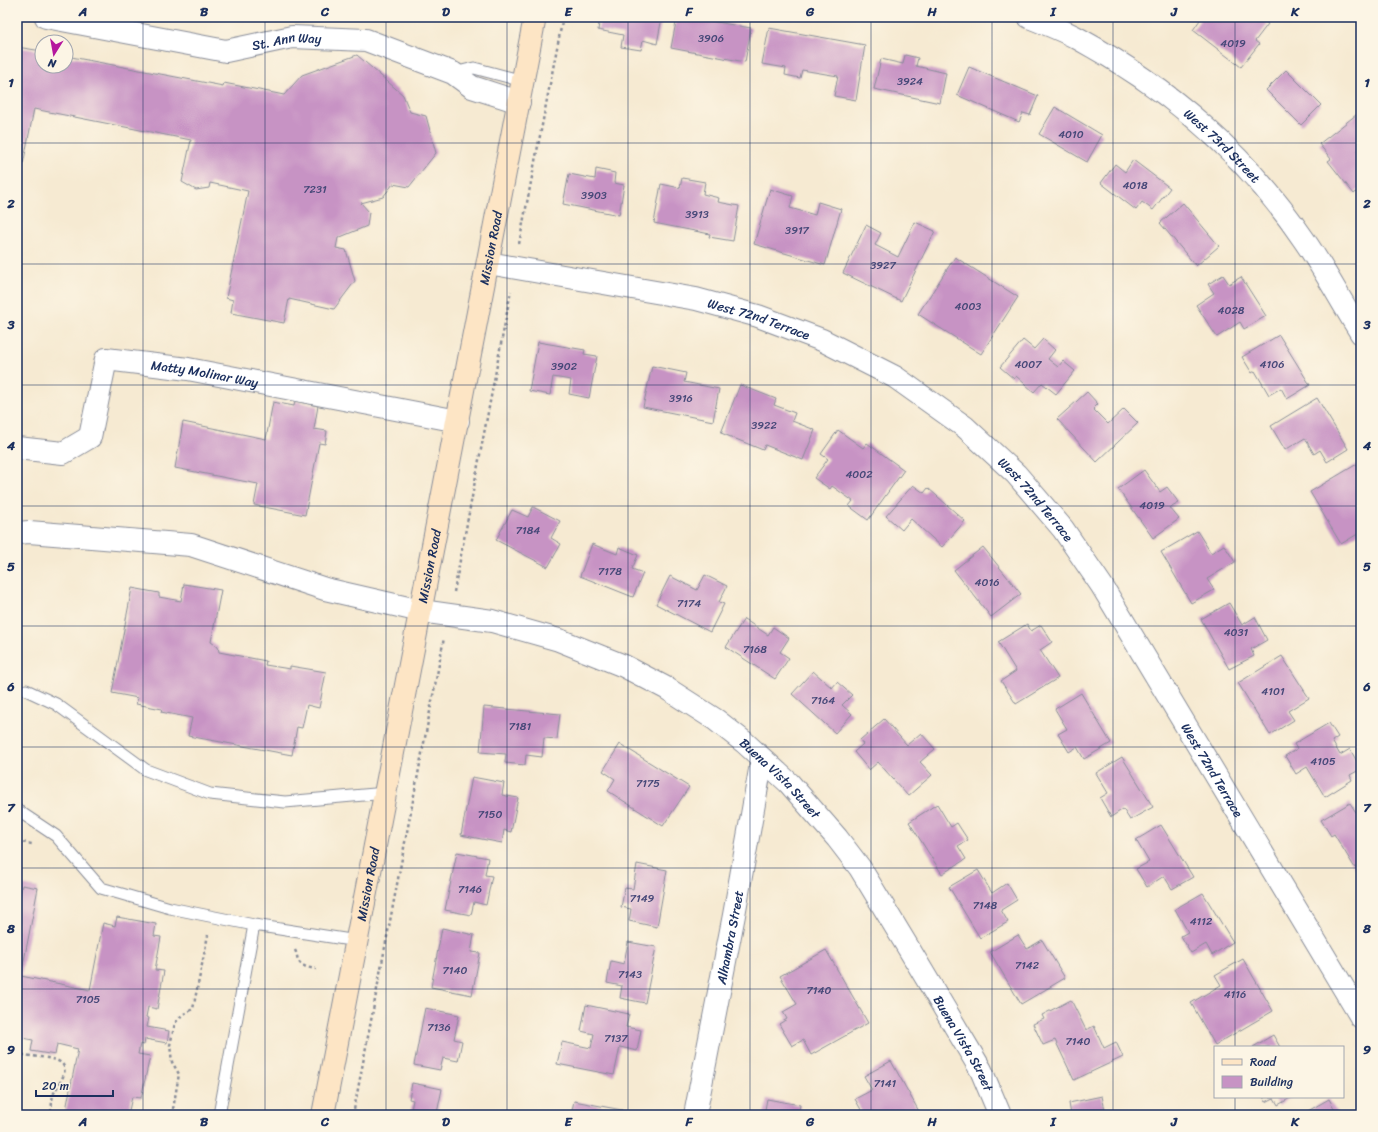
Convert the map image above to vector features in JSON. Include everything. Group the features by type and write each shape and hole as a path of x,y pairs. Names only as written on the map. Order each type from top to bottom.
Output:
{"main road":[{"name":"Mission Road","path":"323,1115 535,17"}],"street":[{"name":"St. Ann Way","path":"46,17 226,52 292,37 366,40 453,73 472,87 519,102"},
{"name":"West 73rd Street","path":"1029,17 1078,38 1117,61 1152,84 1219,139 1272,197 1305,241 1361,333"},
{"name":"West 72nd Terrace","path":"488,263 696,300 758,316 822,340 895,377 965,427 1016,474 1063,529 1102,586 1361,1018"},
{"name":"Matty Molinar Way","path":"17,448 63,453 90,437 106,359 188,369 458,421"},
{"name":"Buena Vista Street","path":"17,533 28,532 191,545 325,589 421,611 492,620 559,640 624,666 666,688 716,720 744,742 789,783 837,838 860,868 981,1070 1000,1115"},
{"name":"Alhambra Street","path":"695,1115 734,915 762,758"}],"lane":[{"path":"453,73 474,68 523,81"},
{"path":"26,690 56,704 146,770 210,794 285,802 386,793"},
{"path":"17,810 56,836 101,888 170,908 254,925 357,941"},
{"path":"219,1115 254,925"}],"path":[{"path":"520,240 563,17"},
{"path":"455,591 510,296"},
{"path":"353,1115 444,640"},
{"path":"172,1115 179,1074 172,1062 170,1045 175,1023 182,1015 193,1009 209,928"},
{"path":"17,1058 21,1055 25,1055 57,1061 63,1064 65,1073 53,1094 51,1115"}],"building":[{"path":"600,17 662,17 657,44 643,40 641,50 621,47 623,35 598,30"},
{"path":"677,17 700,17 699,19 751,28 745,62 671,48"},
{"path":"1202,17 1258,17 1268,24 1255,41 1259,44 1241,67 1193,30"},
{"path":"769,28 865,45 856,100 834,96 838,76 802,70 800,78 785,75 786,68 762,64"},
{"path":"17,47 34,50 34,74 74,74 74,58 223,86 224,83 284,95 302,75 357,55 403,95 410,112 426,116 436,153 409,187 393,184 383,197 361,203 369,212 367,226 338,238 336,248 346,250 355,281 334,309 289,299 284,323 231,313 233,300 226,298 248,191 210,183 209,188 196,190 182,182 191,140 34,109 17,195"},
{"path":"905,55 918,58 916,66 946,73 940,103 874,89 881,59 903,64"},
{"path":"969,67 1038,96 1030,115 1023,113 1019,122 957,95"},
{"path":"1286,70 1321,105 1301,125 1266,90"},
{"path":"1055,107 1102,135 1087,162 1039,134"},
{"path":"1361,111 1361,148 1357,151 1361,156 1361,188 1354,194 1328,161 1331,159 1319,144"},
{"path":"1133,160 1170,188 1153,210 1142,202 1136,210 1101,183 1115,164 1125,172"},
{"path":"596,169 615,173 614,183 624,185 619,215 563,204 569,174 595,179"},
{"path":"682,178 705,182 703,194 719,198 718,202 739,206 733,241 709,237 710,234 654,223 661,184 680,188"},
{"path":"770,189 793,196 790,208 815,215 818,202 841,209 825,265 754,244"},
{"path":"1183,203 1219,246 1196,266 1160,223"},
{"path":"915,222 935,231 901,301 843,273 866,225 881,233 875,245 898,257"},
{"path":"955,257 1018,297 981,354 918,314"},
{"path":"1223,275 1229,284 1241,277 1266,316 1244,329 1240,322 1217,337 1196,305 1214,293 1208,284"},
{"path":"1279,335 1310,385 1287,399 1281,388 1269,395 1255,371 1252,373 1242,357"},
{"path":"1043,339 1055,350 1048,359 1058,367 1063,361 1075,371 1056,394 1042,383 1034,392 1016,376 1014,379 1000,367 1023,340 1034,349"},
{"path":"538,342 585,350 584,354 597,356 589,398 569,394 571,380 553,377 550,395 529,391"},
{"path":"652,366 686,373 684,382 719,389 713,421 643,407"},
{"path":"740,385 776,399 774,405 795,413 792,421 815,430 803,460 765,445 763,450 721,433"},
{"path":"1087,392 1098,404 1093,409 1108,424 1124,409 1138,423 1097,462 1057,419"},
{"path":"1317,398 1348,449 1327,462 1320,450 1314,454 1305,438 1285,450 1271,426"},
{"path":"295,401 318,406 314,429 327,431 325,444 319,443 305,515 254,505 258,484 175,468 183,422 266,439 273,402 294,406"},
{"path":"838,430 863,448 867,443 904,470 868,520 849,506 853,501 832,486 830,489 814,478 828,459 821,454"},
{"path":"1357,464 1361,471 1361,532 1341,544 1310,492"},
{"path":"1144,470 1160,492 1167,487 1179,503 1170,508 1179,519 1153,538 1118,489"},
{"path":"913,485 924,493 928,488 965,521 942,547 911,519 902,530 886,516"},
{"path":"533,507 560,521 551,538 561,544 548,567 496,540 512,510 528,517"},
{"path":"1197,531 1211,553 1224,545 1235,562 1207,579 1214,590 1191,603 1161,552"},
{"path":"592,544 617,554 619,547 638,555 632,569 643,573 633,597 580,576"},
{"path":"983,547 1021,594 991,617 954,570"},
{"path":"705,575 727,586 719,602 724,604 710,632 656,604 670,576 697,590"},
{"path":"184,584 221,590 211,642 218,647 219,652 266,661 265,665 290,669 290,666 326,672 319,708 307,705 302,728 297,727 292,755 188,736 192,718 161,712 162,709 136,704 138,698 112,693 132,588 159,593 159,597 181,601"},
{"path":"1229,603 1242,625 1255,617 1267,640 1251,649 1254,656 1229,669 1201,619"},
{"path":"744,619 768,635 773,627 789,638 780,652 789,658 775,679 726,647"},
{"path":"1027,624 1031,631 1041,625 1052,642 1040,650 1058,678 1016,704 1001,681 1016,671 998,642"},
{"path":"1282,656 1309,698 1288,711 1294,720 1270,735 1238,683"},
{"path":"813,671 832,688 837,682 852,695 842,705 852,714 835,733 792,694"},
{"path":"1081,693 1111,743 1084,759 1077,747 1069,752 1058,734 1067,729 1055,709"},
{"path":"484,707 560,714 557,739 544,738 542,757 526,755 525,765 505,763 506,754 480,752"},
{"path":"884,719 907,745 921,733 935,749 920,762 932,775 908,796 878,762 869,770 854,752 863,744 860,740"},
{"path":"1329,723 1338,737 1332,741 1340,755 1350,749 1361,769 1350,775 1352,780 1325,797 1307,767 1296,774 1285,756 1297,749 1294,744"},
{"path":"620,744 689,787 663,826 608,791 615,779 603,771"},
{"path":"1122,757 1153,807 1130,820 1123,809 1111,817 1100,798 1108,793 1096,773"},
{"path":"472,777 504,783 502,795 518,798 511,832 504,830 502,843 461,835"},
{"path":"1350,803 1361,820 1361,864 1355,868 1334,834 1331,836 1321,820"},
{"path":"937,804 951,827 957,823 968,840 958,846 966,859 942,874 909,822"},
{"path":"1161,825 1193,877 1172,889 1164,876 1147,887 1136,869 1149,862 1136,840"},
{"path":"457,852 488,858 485,875 492,876 486,905 474,902 471,915 445,910"},
{"path":"637,864 667,870 657,927 629,921 631,909 621,907 625,888 633,889"},
{"path":"978,870 992,893 1007,883 1017,900 1001,910 1008,922 980,938 949,887"},
{"path":"22,885 38,888 21,976 90,990 103,923 115,926 117,917 156,924 154,936 161,937 155,970 164,971 157,1009 148,1007 146,1017 149,1018 147,1027 169,1031 167,1043 145,1039 144,1045 140,1044 138,1054 150,1056 141,1098 132,1097 128,1115 65,1115 78,1049 57,1044 55,1055 31,1051 33,1040 17,1037 17,899 19,899"},
{"path":"1203,893 1233,942 1212,955 1206,944 1191,953 1181,936 1188,932 1175,909"},
{"path":"442,928 474,935 471,952 480,953 472,995 431,987"},
{"path":"1018,935 1027,949 1042,940 1065,978 1021,1004 990,952"},
{"path":"628,942 656,947 645,1003 620,998 622,986 607,983 611,961 624,964"},
{"path":"826,950 868,1023 811,1055 803,1040 792,1046 779,1024 787,1019 783,1012 797,1004 780,976"},
{"path":"1243,959 1273,1011 1215,1045 1191,1003 1221,985 1215,975"},
{"path":"1071,1000 1086,1030 1094,1026 1104,1048 1116,1042 1123,1057 1074,1080 1055,1040 1043,1045 1033,1024 1044,1019 1042,1015"},
{"path":"586,1005 629,1014 626,1027 641,1030 637,1051 620,1047 614,1075 557,1064 562,1042 591,1048 594,1034 581,1031"},
{"path":"425,1008 459,1015 454,1039 462,1041 458,1061 443,1058 440,1070 414,1065"},
{"path":"1273,1035 1279,1046 1255,1046"},
{"path":"891,1061 921,1115 864,1115 855,1099 872,1090 864,1076"},
{"path":"412,1083 442,1089 437,1113 445,1115 410,1115 413,1100 409,1099"},
{"path":"1102,1096 1106,1115 1071,1115 1069,1103"},
{"path":"1264,1098 1274,1098 1266,1102"},
{"path":"1274,1098 1290,1098 1278,1105"},
{"path":"767,1099 800,1105 798,1115 764,1115"},
{"path":"1329,1099 1338,1115 1301,1115"},
{"path":"574,1101 622,1110 621,1115 571,1115"}]}
